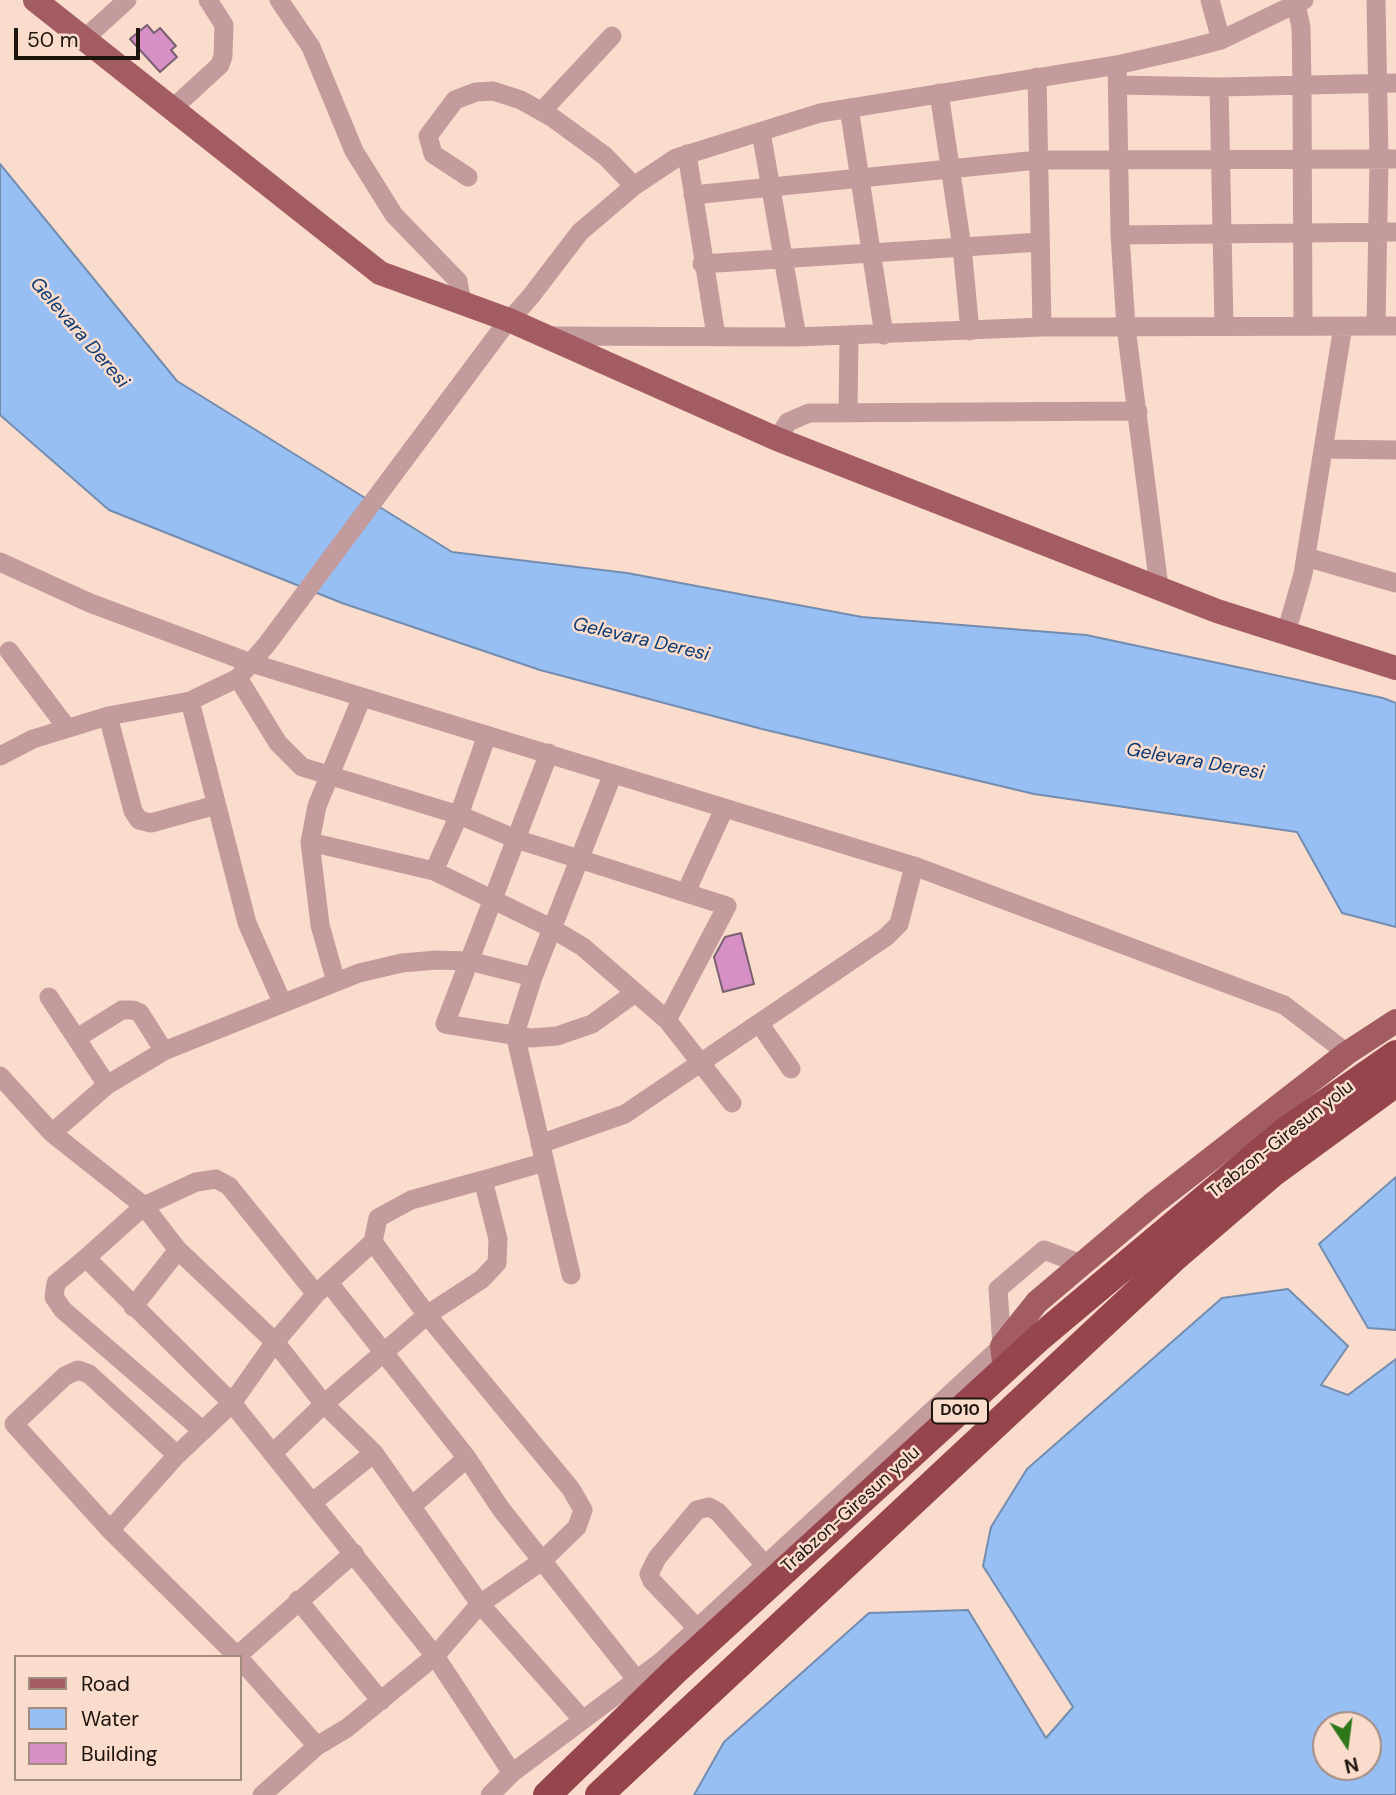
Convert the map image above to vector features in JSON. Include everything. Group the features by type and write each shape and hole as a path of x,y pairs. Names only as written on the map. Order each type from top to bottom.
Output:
{"highway":[{"name":"Trabzon-Giresun yolu","path":"547,1795 669,1665 1004,1358 1040,1337 1284,1132 1396,1054"},
{"name":"Trabzon-Giresun yolu","path":"599,1795 1173,1259 1273,1173 1396,1083"}],"main road":[{"path":"35,0 380,273 461,303 505,325 541,336 777,439 1217,611 1396,668"},
{"path":"1004,1358 1037,1301 1347,1053 1396,1021"}],"street":[{"path":"84,39 127,0"},
{"path":"172,109 219,65 223,56 224,25 208,0"},
{"path":"279,0 311,47 354,151 394,215 458,281 461,303"},
{"path":"1210,0 1221,40"},
{"path":"1118,75 1221,40 1300,2 1303,326"},
{"path":"1376,327 1387,232 1387,84 1383,6"},
{"path":"542,111 612,36"},
{"path":"1118,75 1120,235 1126,327 1159,587"},
{"path":"0,757 33,739 108,716 190,701 238,678 267,644 505,325 580,232 634,186 676,158 820,113 1037,77 1118,75 1219,87 1387,84"},
{"path":"1037,77 1042,327"},
{"path":"1219,87 1224,326"},
{"path":"468,177 433,154 428,143 431,130 456,100 476,92 493,91 521,100 542,111 605,156 634,186"},
{"path":"939,93 962,247 970,331"},
{"path":"849,108 884,335"},
{"path":"761,132 797,337"},
{"path":"687,154 702,264 716,336"},
{"path":"692,195 1038,160 1388,159"},
{"path":"1120,235 1387,232"},
{"path":"702,264 1040,242"},
{"path":"1286,633 1306,557 1343,326"},
{"path":"541,336 797,337 1042,327 1396,326"},
{"path":"848,413 849,336"},
{"path":"777,439 784,426 802,415 1138,411"},
{"path":"1324,449 1396,450"},
{"path":"1306,557 1396,583"},
{"path":"0,562 90,604 251,663 549,753 612,776 914,866 1284,1005 1347,1053"},
{"path":"9,650 66,729"},
{"path":"238,678 291,759 302,767 459,815 516,839 727,906 667,1020"},
{"path":"336,982 318,914 310,842 317,806 362,697"},
{"path":"190,701 247,923 282,1002"},
{"path":"108,716 133,811 139,820 150,823 216,804"},
{"path":"434,871 459,815 487,735"},
{"path":"549,753 445,1024 531,1038 574,1032 592,1024 635,993"},
{"path":"571,1275 515,1034 551,928 612,776"},
{"path":"686,892 724,809"},
{"path":"310,842 434,871 551,928 583,947 667,1020 732,1103"},
{"path":"110,1530 177,1455 232,1403 275,1342 323,1289 373,1242 378,1217 411,1199 483,1180 625,1114 887,937 899,924 914,866"},
{"path":"52,1133 107,1085 163,1051 336,982 402,963 469,961 533,977"},
{"path":"49,997 107,1085"},
{"path":"76,1038 122,1010 134,1010 140,1013 163,1051"},
{"path":"758,1023 791,1069"},
{"path":"0,1076 52,1133 144,1206 178,1250 275,1342 324,1404 374,1453 480,1604 582,1720"},
{"path":"203,1432 63,1310 54,1297 56,1283 144,1206 196,1182 216,1179 229,1185 383,1354 467,1458 542,1561 636,1679"},
{"path":"273,1454 324,1404 427,1315 482,1279 498,1263 498,1240 483,1180"},
{"path":"262,1795 317,1746 347,1728 435,1656 480,1604 542,1561 577,1527 583,1510 571,1489 427,1315 373,1242"},
{"path":"133,1307 178,1250"},
{"path":"490,1795 512,1773 636,1679 669,1665 697,1628 765,1565 1004,1358 998,1289 1044,1250 1081,1264"},
{"path":"86,1258 232,1403 435,1656 512,1773"},
{"path":"177,1455 89,1374 78,1370 65,1376 14,1424 110,1530 231,1655"},
{"path":"313,1502 374,1453"},
{"path":"413,1505 467,1458"},
{"path":"697,1628 652,1581 649,1574 657,1558 697,1510 709,1507 718,1512 765,1565"},
{"path":"242,1664 298,1600 354,1553"},
{"path":"298,1600 381,1701"},
{"path":"242,1666 317,1746"}],"water":[{"name":"Gelevara Deresi","path":"0,164 177,381 452,552 627,573 862,617 1086,635 1396,703 1396,927 1342,913 1297,832 1034,794 762,729 540,670 342,603 109,510 0,415"},
{"path":"1396,1177 1396,1330 1368,1328 1319,1244"},
{"path":"1288,1289 1348,1346 1321,1385 1348,1395 1396,1359 1396,1795 694,1795 724,1742 869,1613 968,1610 1046,1738 1073,1707 983,1566 991,1527 1027,1469 1222,1298"}],"building":[{"path":"147,25 154,33 160,28 176,46 171,50 177,57 160,72 130,39"},
{"path":"741,933 754,984 723,992 714,957 725,937"}]}
